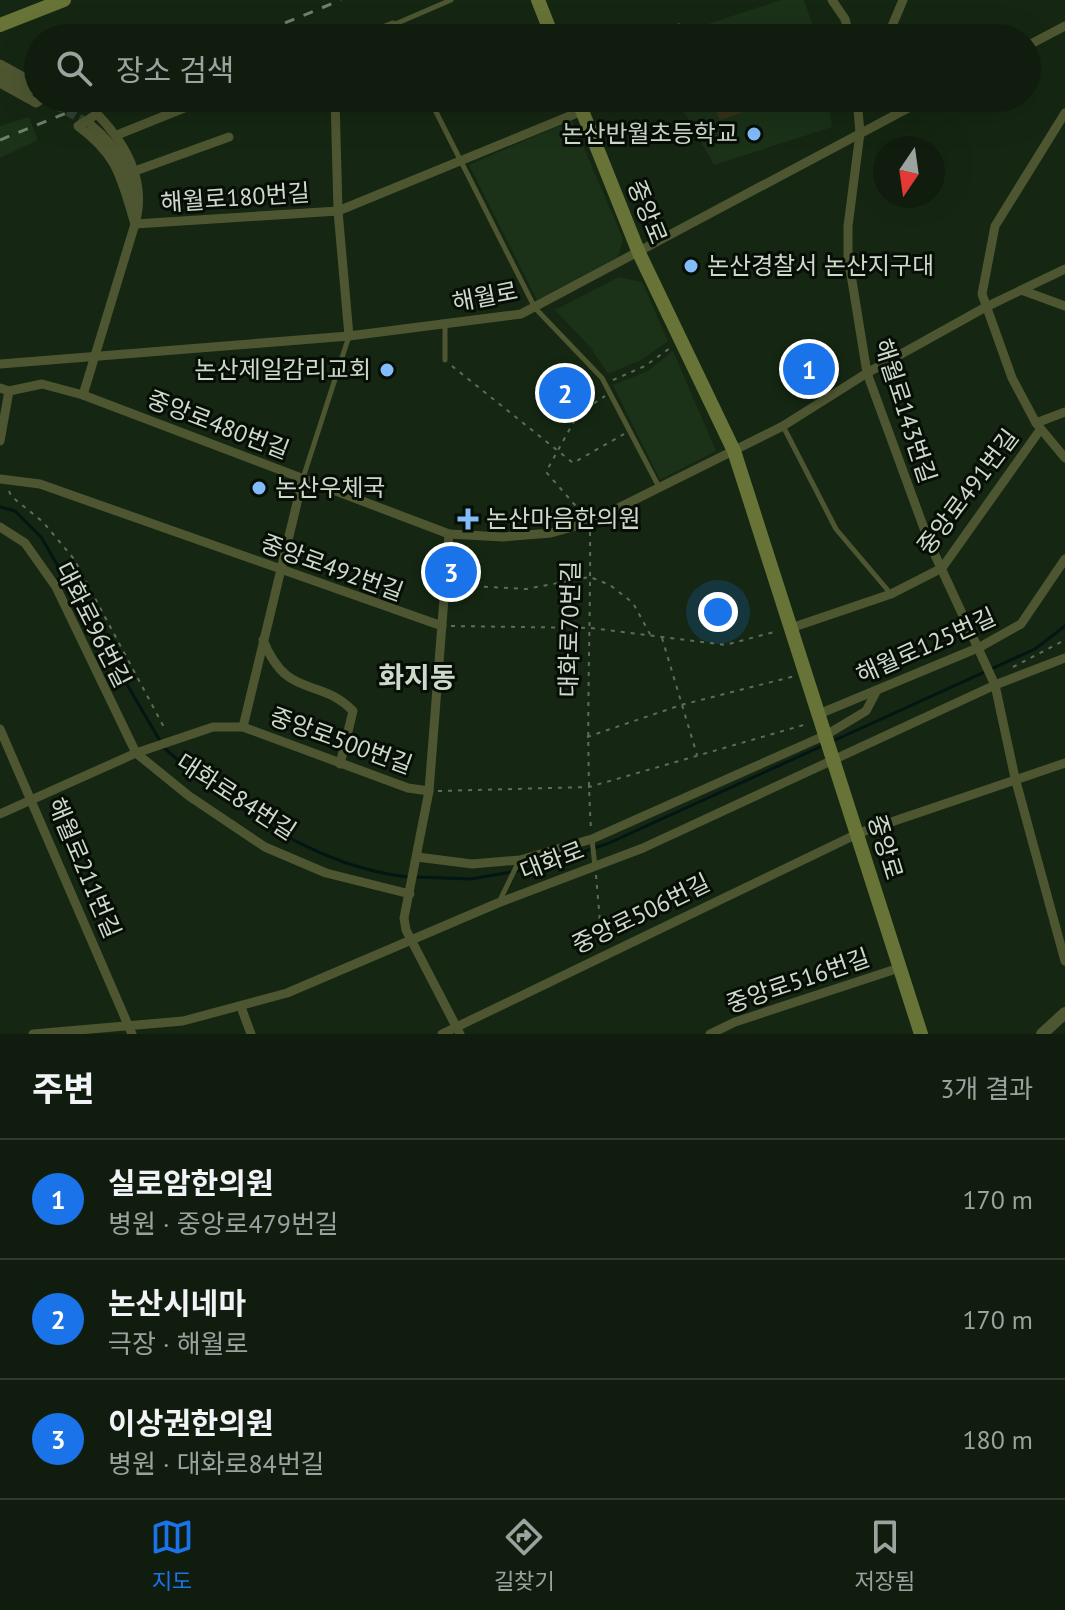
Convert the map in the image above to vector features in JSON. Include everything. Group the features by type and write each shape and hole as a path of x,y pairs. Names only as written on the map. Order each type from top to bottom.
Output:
{"main road":[{"path":"0,25 64,0"},
{"path":"538,0 547,24"},
{"name":"중앙로","path":"583,112 639,253 734,451 921,1034"}],"street":[{"path":"832,0 846,24"},
{"path":"893,24 903,0"},
{"path":"1041,39 1065,26"},
{"path":"0,64 24,80"},
{"path":"0,74 24,84"},
{"path":"0,83 24,96"},
{"path":"117,135 174,112"},
{"name":"해월로180번길","path":"335,112 338,211 349,336"},
{"path":"338,211 461,162 564,112"},
{"name":"해월로143번길","path":"858,112 860,133 848,226 848,256 867,373 903,476 995,685 1015,778 1065,961"},
{"name":"해월로","path":"0,364 349,336 521,314 900,112"},
{"path":"1065,113 995,226 985,266 984,308 1012,378 1038,426 1065,458"},
{"path":"83,395 98,354 141,204 135,171 117,135 97,114 78,126 102,143 123,177 135,224"},
{"path":"91,125 108,139 130,175 136,202 135,224"},
{"path":"135,171 229,137"},
{"name":"해월로180번길","path":"135,224 338,211"},
{"name":"중앙로480번길","path":"5,389 42,384 83,395 449,534 503,537 551,533 590,522 783,426 867,373 984,308 1065,269"},
{"path":"1024,291 1065,306"},
{"path":"0,441 5,389"},
{"path":"1038,426 1065,412"},
{"name":"중앙로491번길","path":"791,628 891,594 942,568 1038,426"},
{"path":"243,727 303,478"},
{"name":"중앙로492번길","path":"3,479 66,493 281,572 442,626"},
{"name":"대화로96번길","path":"0,527 25,543 56,587 136,753"},
{"path":"449,534 429,791 404,918 458,1030"},
{"name":"해월로125번길","path":"820,717 980,647 1021,624 1065,559"},
{"path":"263,640 273,665 297,684 339,697 353,711 340,764"},
{"name":"대화로","path":"33,1034 130,1029 183,1021 287,993 498,903 595,866 995,685 1065,658"},
{"path":"417,857 472,864 520,860 592,839 826,735 866,711 876,692"},
{"name":"중앙로500번길","path":"0,814 136,753 213,727 243,727 408,788 429,791"},
{"name":"해월로211번길","path":"0,729 33,799 130,1029"},
{"name":"대화로84번길","path":"136,753 189,796 265,847 326,873 411,889"},
{"name":"중앙로506번길","path":"442,1034 458,1030 603,955 859,833 1065,763"},
{"name":"중앙로516번길","path":"710,1034 735,1022 899,968"},
{"path":"241,1007 251,1034"},
{"path":"1042,1034 1065,1013"}],"lane":[{"path":"395,24 451,0"},
{"path":"436,112 535,308 584,355 605,384 659,488"},
{"path":"445,326 445,360"},
{"path":"303,478 349,336"},
{"path":"783,426 836,529 891,594"},
{"path":"592,839 595,866"},
{"path":"498,903 520,860"}],"path":[{"path":"605,384 645,366 681,340"},
{"path":"445,360 573,463 629,431"},
{"path":"590,522 546,472 578,414 609,392"},
{"path":"3,479 11,496 43,522 74,559 173,742"},
{"name":"대화로70번길","path":"590,522 591,628 585,738 592,839"},
{"path":"445,585 504,590 590,577 610,585 633,603 652,637"},
{"path":"442,626 591,628 725,645 791,628"},
{"path":"662,638 697,756"},
{"path":"1012,667 1065,640"},
{"path":"585,738 681,705 806,673"},
{"name":"중앙로500번길","path":"429,791 589,787 820,717"},
{"path":"595,866 603,955"}],"shaded area":[{"path":"781,0 804,0 812,24 708,24"},
{"name":"논산반월초등학교","path":"684,112 830,112 832,127 714,165"},
{"path":"717,112 744,112 720,120"},
{"path":"29,117 38,140 0,158 0,126"},
{"path":"572,120 623,239 618,257 537,300 469,165"},
{"path":"619,277 642,282 668,341 641,360 608,374 591,348 555,310"},
{"path":"673,351 716,451 660,480 613,385 648,371"}],"waterway":[{"path":"0,507 15,511 41,537 160,741"},
{"path":"833,741 1035,649 1065,626"},
{"path":"416,877 471,879 540,867 609,843 822,746"},
{"path":"164,748 218,792 277,831 341,861 408,877"}],"tunnel":[{"path":"68,112 91,125"}],"railway":[{"path":"282,24 341,0"},
{"path":"0,140 69,112"}],"place":[{"name":"논산반월초등학교","path":"754,134"},
{"name":"논산경찰서 논산지구대","path":"691,266"},
{"name":"실로암한의원","path":"809,369"},
{"name":"논산제일감리교회","path":"387,370"},
{"name":"논산시네마","path":"565,393"},
{"name":"논산우체국","path":"259,488"},
{"name":"논산마음한의원","path":"468,519"},
{"name":"이상권한의원","path":"451,572"}],"district":[{"name":"화지동","path":"417,677"}]}
